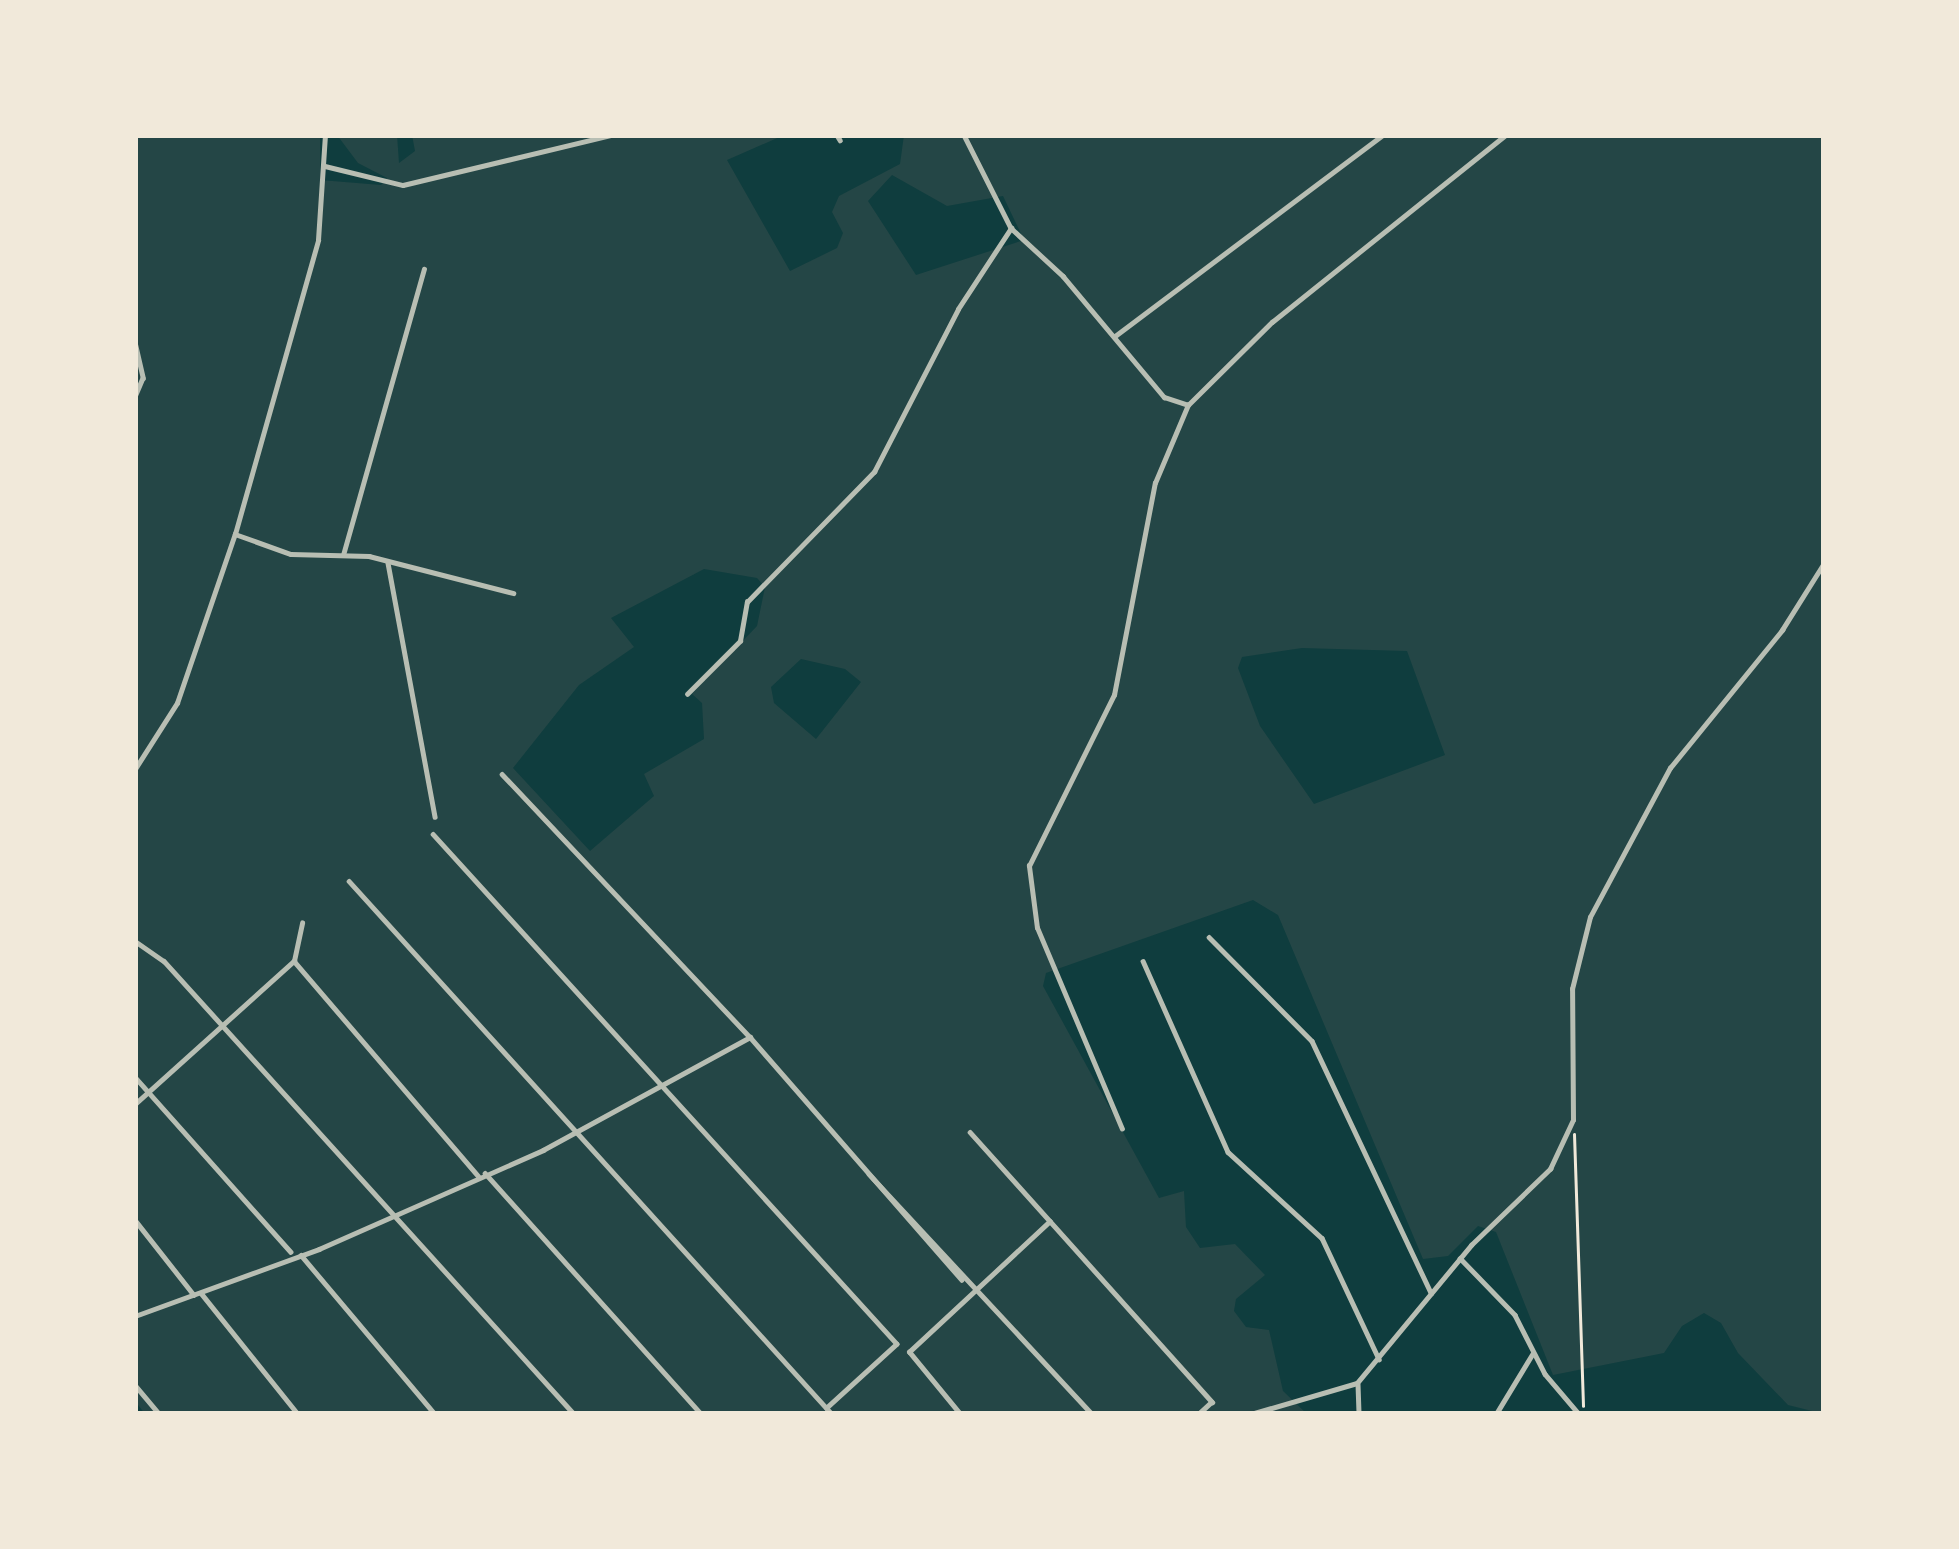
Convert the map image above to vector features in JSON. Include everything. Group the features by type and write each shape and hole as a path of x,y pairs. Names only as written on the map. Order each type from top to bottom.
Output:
{"street":[{"path":"135,769 177,703 235,534 318,240 325,135"},
{"path":"324,165 404,184 611,135"},
{"path":"964,135 1010,228 1115,336 1164,397 1188,405"},
{"path":"1115,336 1384,135"},
{"path":"1122,1129 1037,928 1029,866 1114,695 1155,484 1188,405 1272,322 1505,135"},
{"path":"687,694 740,641 747,602 874,472 958,309 1010,228"},
{"path":"343,555 424,269"},
{"path":"135,342 143,378 135,397"},
{"path":"135,369 143,378"},
{"path":"235,534 290,554 388,562 513,593"},
{"path":"388,562 436,817"},
{"path":"1251,1414 1357,1383 1460,1258 1550,1169 1573,1120 1572,988 1590,917 1670,767 1782,630 1824,563"},
{"path":"502,774 750,1037 962,1280"},
{"path":"349,881 829,1411 896,1344 433,833"},
{"path":"135,1104 294,961 302,923"},
{"path":"1209,937 1312,1041 1431,1293"},
{"path":"135,941 222,1025 574,1414"},
{"path":"294,961 701,1414"},
{"path":"1143,961 1228,1152 1322,1238 1378,1359"},
{"path":"135,1316 392,1215 578,1134 664,1090 750,1037"},
{"path":"135,1077 435,1414"},
{"path":"970,1132 1212,1402 1198,1414"},
{"path":"867,1174 877,1174 1093,1414"},
{"path":"135,1220 298,1414"},
{"path":"960,1414 909,1352 1050,1221"},
{"path":"1460,1258 1515,1315 1533,1353 1578,1413"},
{"path":"1496,1414 1533,1353"},
{"path":"1357,1383 1358,1414"},
{"path":"135,1385 159,1414"}],"path":[{"path":"1573,1120 1586,1358 1578,1413"}],"shaded area":[{"path":"135,135 320,135 320,180 381,185 387,178 358,163 337,135 397,135 399,163 415,151 412,135 784,135 727,160 790,271 837,248 843,233 832,212 839,196 900,164 904,135 1824,135 1824,1414 1788,1405 1738,1353 1721,1323 1704,1313 1682,1326 1664,1353 1553,1375 1496,1232 1478,1226 1448,1256 1423,1259 1278,915 1253,900 1046,973 1043,986 1159,1198 1184,1191 1186,1227 1200,1248 1235,1244 1265,1275 1236,1299 1234,1311 1246,1327 1269,1330 1283,1391 1307,1414 145,1414 135,1401","holes":["892,175 947,206 1003,196 1024,240 916,275 868,201","704,569 757,578 765,587 757,626 692,694 702,703 704,739 644,774 654,796 590,851 513,768 579,685 634,647 611,618","1302,648 1407,651 1445,755 1314,804 1260,726 1238,668 1242,657","801,659 845,669 861,682 816,739 774,703 771,687"]}]}
